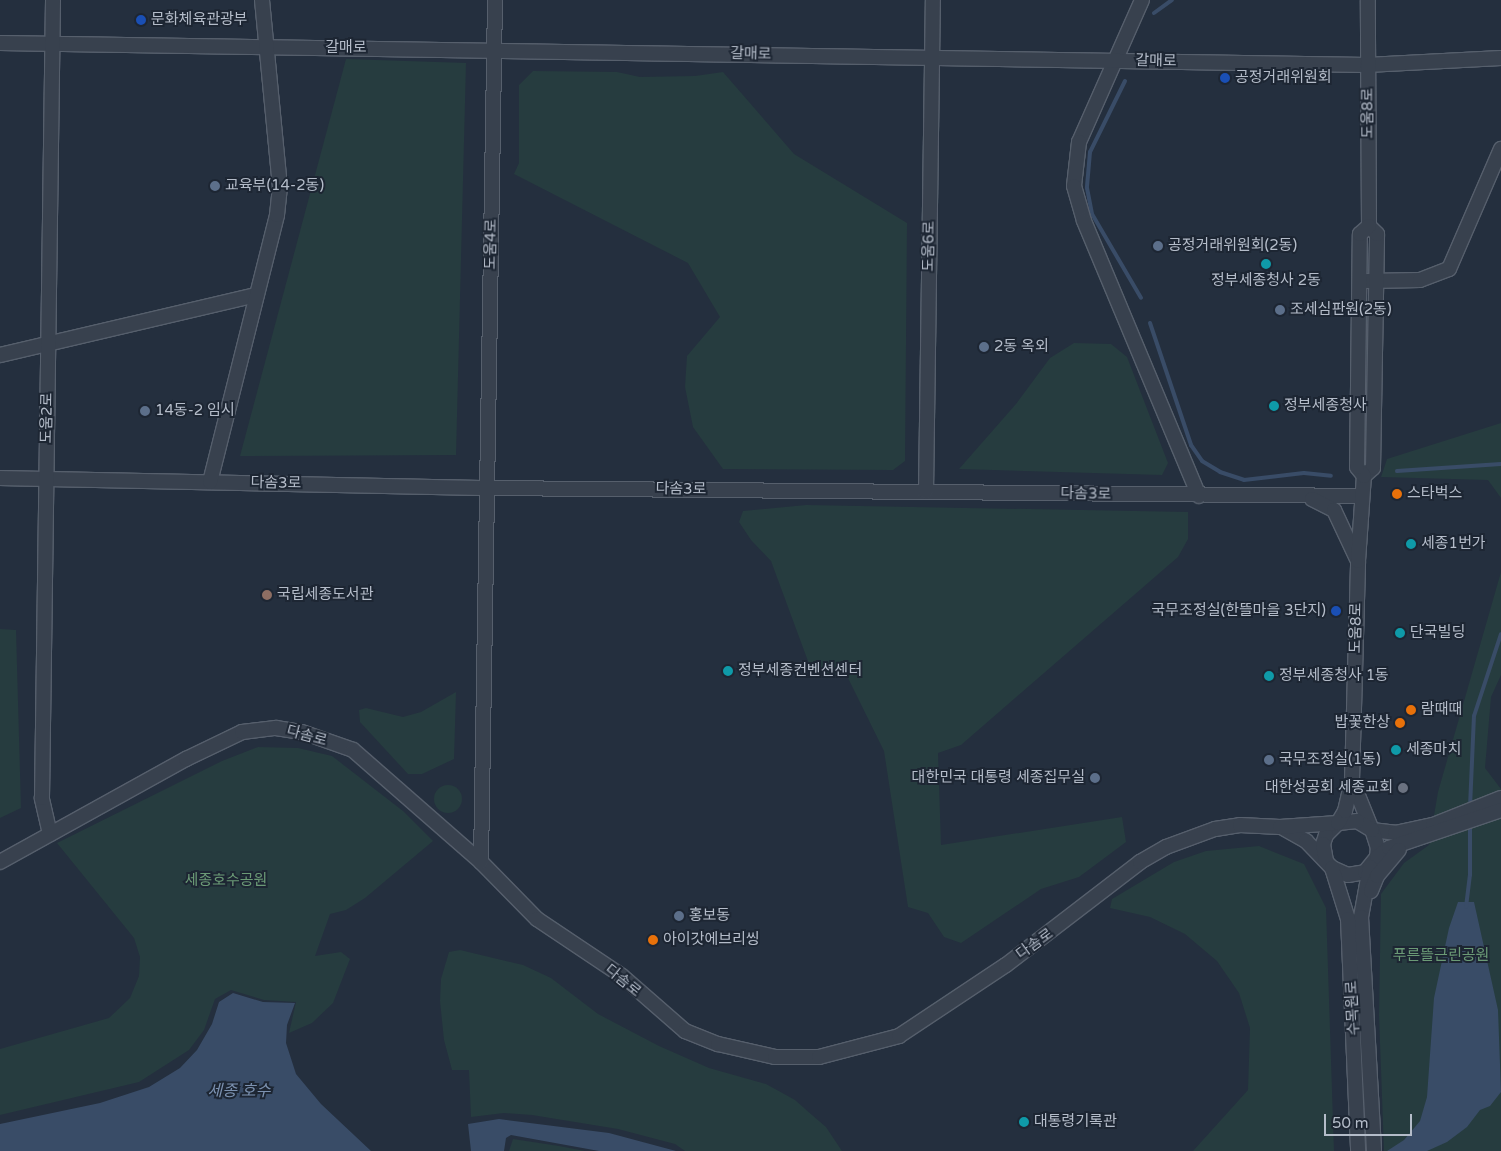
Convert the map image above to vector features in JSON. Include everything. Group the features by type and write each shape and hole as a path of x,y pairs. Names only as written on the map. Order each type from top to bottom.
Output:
{"street":[{"name":"도움2로","path":"50,834 42,798 54,0"},
{"path":"210,482 277,215 280,187 262,0"},
{"name":"도움4로","path":"480,862 495,0"},
{"name":"도움6로","path":"926,492 933,0"},
{"path":"1142,0 1079,142 1074,171 1076,198 1199,496"},
{"name":"도움8로","path":"1338,823 1345,811 1352,780 1358,560 1362,496 1364,476 1373,468 1377,234 1369,226 1368,0"},
{"name":"갈매로","path":"0,43 266,48 495,49 1367,66 1498,62"},
{"path":"1359,281 1420,280 1449,269 1501,149"},
{"name":"도움8로","path":"1364,476 1357,467 1359,281 1360,234 1369,226"},
{"path":"0,355 256,295"},
{"name":"다솜3로","path":"0,478 486,488 1307,497 1362,496"},
{"path":"1307,497 1323,502 1334,510 1358,560"},
{"name":"다솜로","path":"0,862 186,759 242,732 276,728 302,732 353,750 480,862 536,919 622,976 685,1031 718,1044 775,1057 819,1057 899,1036 927,1021 1054,930 1140,862 1166,847 1215,829 1240,825 1280,827 1356,820 1372,830 1394,832 1448,825"},
{"name":"도움8로","path":"1352,780 1372,830"},
{"path":"1448,825 1501,798"},
{"path":"1448,825 1496,812"},
{"path":"1329,865 1323,844 1326,835 1338,823"},
{"name":"다솜로","path":"1280,827 1306,841 1329,865 1348,875 1356,875 1389,848 1415,840 1448,825"},
{"path":"1280,827 1321,862 1354,918"},
{"path":"1372,830 1378,848 1373,862"},
{"name":"수목원로","path":"1354,918 1377,876 1392,855 1415,840"},
{"name":"수목원로","path":"1358,1147 1354,918 1373,862"},
{"name":"수목원로","path":"1329,865 1354,918 1374,1146"}],"green space":[{"path":"346,59 466,63 456,455 240,456"},
{"path":"533,71 617,72 640,77 695,76 723,72 794,154 907,223 905,461 893,470 723,469 693,427 685,387 687,356 720,317 688,263 514,174 519,163 519,85"},
{"path":"1074,343 1111,344 1127,357 1168,463 1162,475 959,469 1016,404 1050,358"},
{"path":"1501,423 1501,498 1488,480 1381,477 1387,459"},
{"path":"806,505 1188,512 1188,539 1178,557 961,745 938,753 941,845 1122,817 1126,842 1079,877 1041,889 961,943 944,937 928,913 908,907 884,751 847,676 812,672 771,561 751,540 739,522 743,511"},
{"name":"푸른뜰근린공원","path":"1501,572 1501,675 1491,697 1485,768 1501,789 1501,1151 1384,1151 1379,1015 1381,894 1404,863 1429,845 1438,792"},
{"path":"0,629 16,630 21,808 0,818"},
{"path":"456,692 454,759 422,774 408,774 360,722 359,710 366,708 403,717 421,712"},
{"name":"세종호수공원","path":"258,747 298,748 332,756 403,811 433,841 365,898 346,910 330,914 315,956 341,952 350,959 333,1003 312,1023 289,1033 296,1002 264,1000 231,990 215,999 204,1030 189,1050 139,1082 0,1115 0,1049 109,1018 130,998 139,976 140,957 134,938 57,843 222,761"},
{"path":"448,785 458,789 462,799 458,809 448,813 438,809 434,799 438,789"},
{"path":"1259,846 1304,864 1326,908 1334,1151 1193,1151 1248,1090 1250,1028 1239,993 1217,961 1185,934 1150,917 1110,908 1112,899 1174,862 1206,851"},
{"path":"460,950 523,965 551,978 598,1014 659,1046 709,1068 766,1084 795,1100 826,1127 842,1151 685,1151 675,1144 618,1129 532,1115 504,1113 471,1117 469,1070 452,1070 444,1040 440,1001 441,979 449,952"},
{"path":"513,1139 559,1146 585,1151 509,1151"}],"water":[{"path":"1458,902 1474,902 1498,1010 1501,1092 1490,1106 1480,1110 1467,1127 1447,1142 1427,1151 1387,1151 1404,1140 1420,1121 1427,1097 1434,998 1449,928"},
{"name":"세종 호수","path":"233,993 263,1002 295,1003 287,1025 286,1043 296,1074 321,1104 371,1151 0,1151 0,1124 100,1103 149,1087 180,1068 197,1050 212,1024 219,1002"},
{"path":"499,1119 609,1133 676,1151 599,1151 511,1135 506,1138 504,1151 471,1151 468,1124"}],"waterway":[{"path":"1154,13 1172,0"},
{"path":"1125,81 1090,152 1087,188 1092,214 1141,298"},
{"path":"1150,323 1191,445 1202,461 1220,472 1244,480 1304,473 1331,476"},
{"path":"1397,471 1501,464"},
{"path":"1470,807 1474,716 1501,634"},
{"path":"1466,907 1470,875 1470,824"}],"place":[{"name":"문화체육관광부","path":"141,20"},
{"name":"공정거래위원회","path":"1225,78"},
{"name":"교육부(14-2동)","path":"215,186"},
{"name":"공정거래위원회(2동)","path":"1158,246"},
{"name":"정부세종청사 2동","path":"1266,264"},
{"name":"조세심판원(2동)","path":"1280,310"},
{"name":"2동 옥외","path":"984,347"},
{"name":"정부세종청사","path":"1274,406"},
{"name":"14동-2 임시","path":"145,411"},
{"name":"스타벅스","path":"1397,494"},
{"name":"세종1번가","path":"1411,544"},
{"name":"국립세종도서관","path":"267,595"},
{"name":"국무조정실(한뜰마을 3단지)","path":"1336,611"},
{"name":"단국빌딩","path":"1400,633"},
{"name":"정부세종컨벤션센터","path":"728,671"},
{"name":"정부세종청사 1동","path":"1269,676"},
{"name":"람때때","path":"1411,710"},
{"name":"밥꽃한상","path":"1400,723"},
{"name":"세종마치","path":"1396,750"},
{"name":"국무조정실(1동)","path":"1269,760"},
{"name":"대한민국 대통령 세종집무실","path":"1095,778"},
{"name":"대한성공회 세종교회","path":"1403,788"},
{"name":"홍보동","path":"679,916"},
{"name":"아이갓에브리씽","path":"653,940"},
{"name":"대통령기록관","path":"1024,1122"}]}
